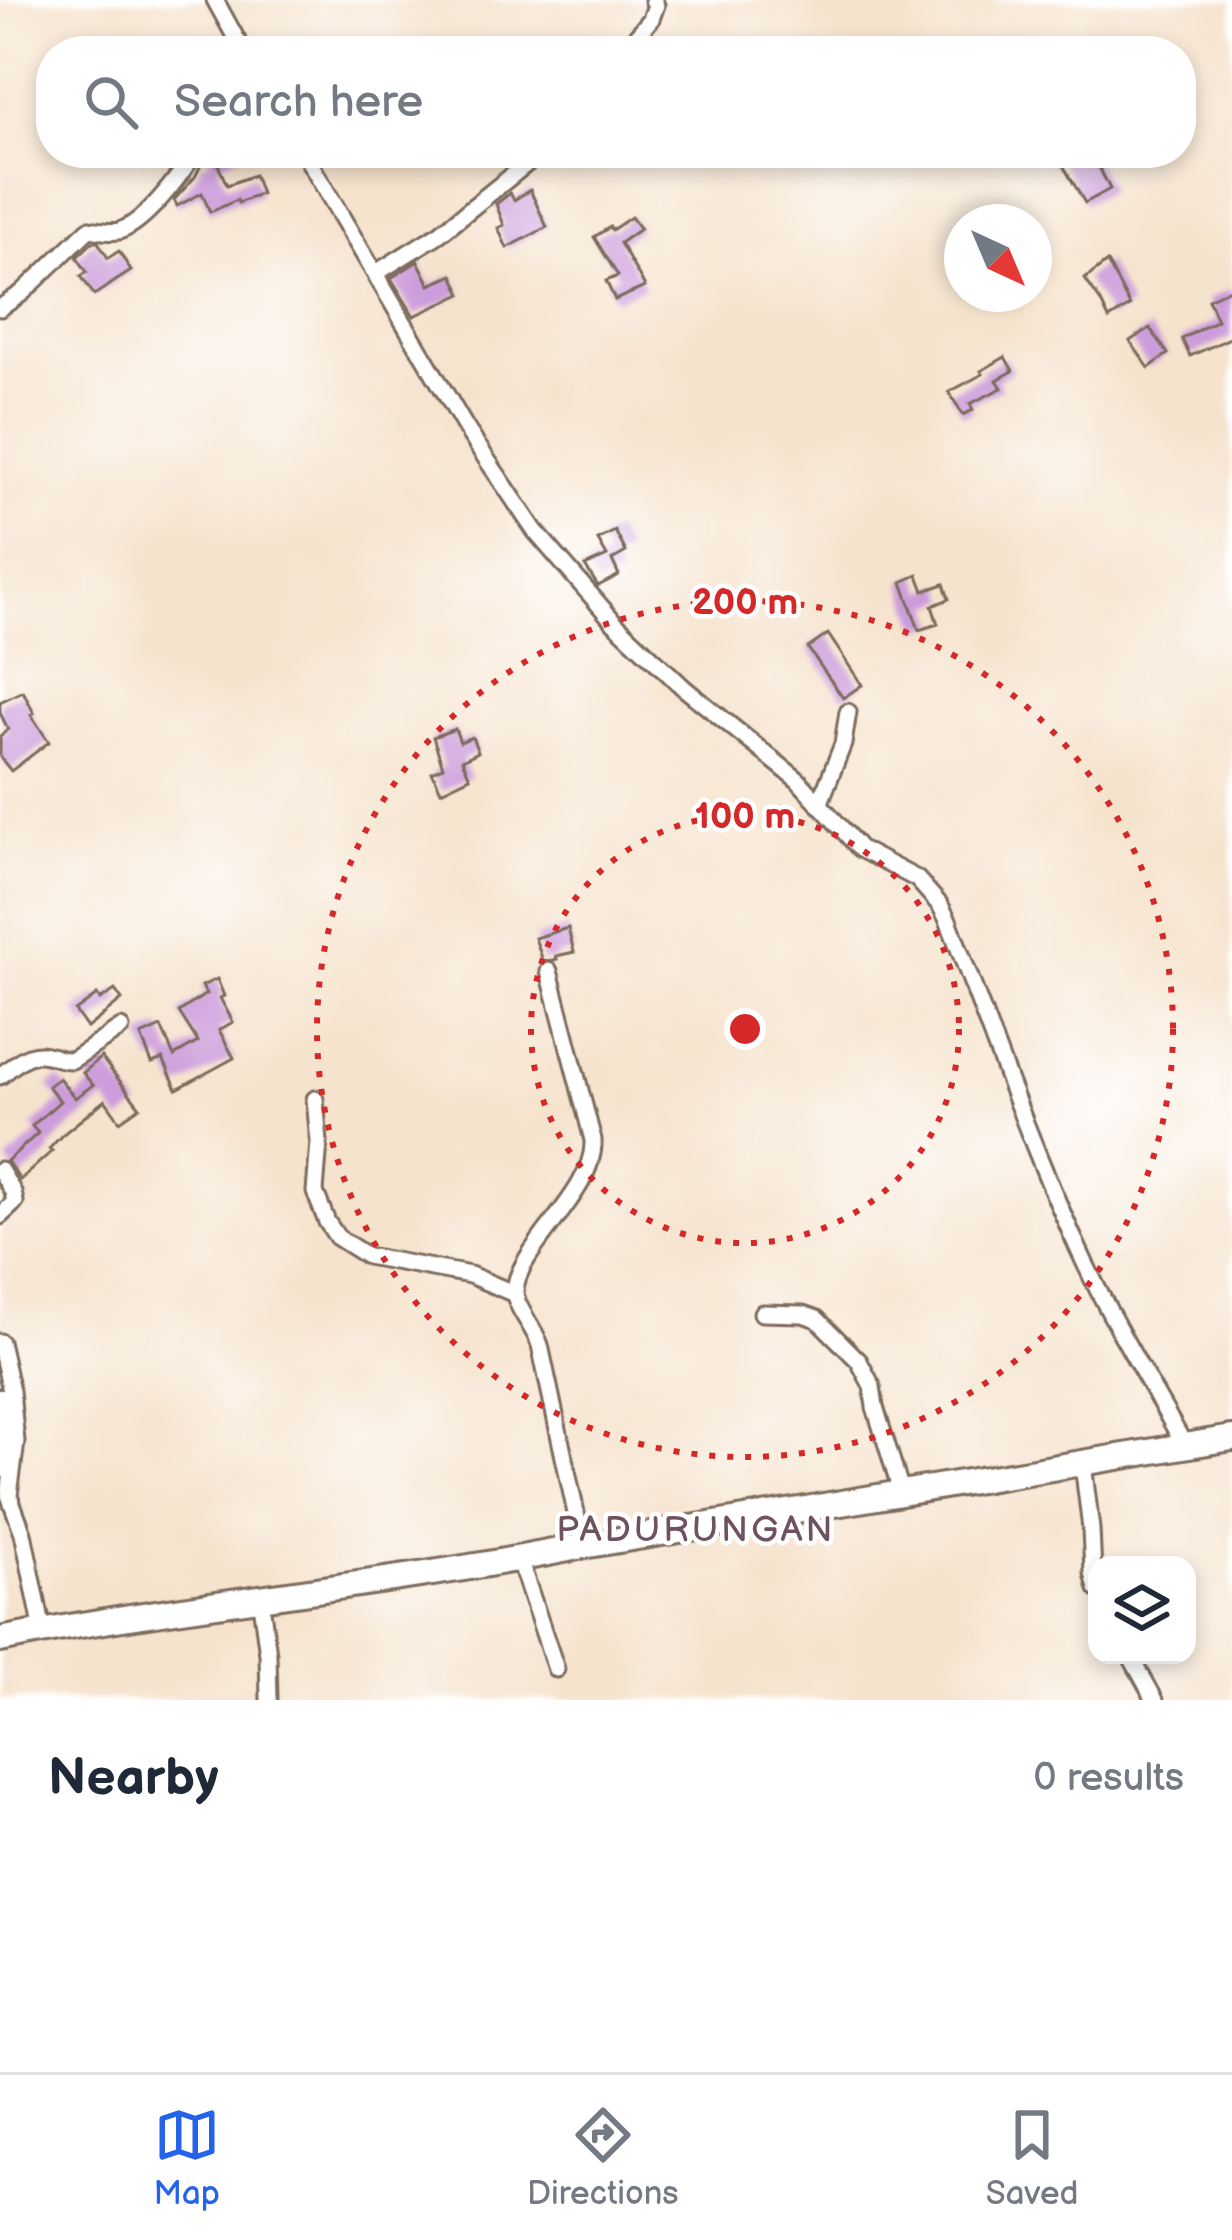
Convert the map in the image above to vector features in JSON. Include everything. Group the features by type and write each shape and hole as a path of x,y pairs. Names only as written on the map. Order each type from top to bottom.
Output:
{"highway":[{"path":"0,1640 519,1559 1232,1438"}],"street":[{"path":"215,0 235,36"},
{"path":"637,36 657,2"},
{"path":"0,308 89,229 120,231 131,223 158,201 185,168"},
{"path":"313,168 457,415 535,531 615,623 684,688 778,763 860,849 917,879 940,905 1085,1262 1185,1446"},
{"path":"376,273 440,234 521,168"},
{"path":"819,805 843,744 848,712"},
{"path":"549,970 593,1153 556,1220 522,1268 515,1294 540,1345 584,1546"},
{"path":"0,1076 30,1056 72,1060 121,1028"},
{"path":"315,1099 316,1192 326,1222 337,1237 367,1256 470,1275 515,1294"},
{"path":"0,1170 14,1202 0,1216"},
{"path":"762,1313 817,1319 859,1361 872,1386 902,1495"},
{"path":"0,1342 16,1442 9,1496 22,1533 38,1632"},
{"path":"0,1397 5,1450 0,1470"},
{"path":"1082,1464 1092,1556"},
{"path":"0,1504 12,1525 38,1632"},
{"path":"519,1559 556,1669"},
{"path":"260,1596 269,1700"},
{"path":"1135,1664 1155,1700"}],"building":[{"path":"200,168 219,168 227,185 254,175 261,194 210,212 202,193 177,206 174,200"},
{"path":"1065,168 1100,168 1110,189 1085,203"},
{"path":"530,190 547,227 507,248 498,228 504,225 496,204 510,193 514,200"},
{"path":"631,217 640,229 620,243 645,287 615,300 606,281 618,276 594,237"},
{"path":"98,242 108,258 119,251 131,271 94,295 81,276 87,272 77,257"},
{"path":"418,261 430,285 453,275 462,294 414,316 391,278"},
{"path":"1107,262 1130,306 1109,319 1085,279"},
{"path":"1232,288 1232,337 1190,356 1182,339 1217,320 1208,299"},
{"path":"1150,328 1168,354 1149,368 1130,341"},
{"path":"1005,357 1013,371 997,380 1002,388 970,404 973,410 963,415 949,392"},
{"path":"615,531 626,552 612,560 619,575 598,586 585,566 607,556 598,540"},
{"path":"918,575 924,591 944,584 949,599 932,606 938,624 919,630 902,582"},
{"path":"828,634 862,685 843,698 808,648"},
{"path":"23,691 31,715 49,742 11,771 0,757 0,736 8,729 0,702"},
{"path":"455,729 460,742 472,737 478,752 462,760 470,777 441,791 432,772 443,767 433,737"},
{"path":"568,928 574,952 543,961 535,938"},
{"path":"217,979 224,996 220,998 233,1022 219,1030 234,1058 177,1089 163,1059 152,1063 141,1036 161,1027 174,1056 198,1042 179,1012 206,994 202,986"},
{"path":"115,990 122,1000 87,1028 75,1011 97,995 100,1000"},
{"path":"101,1057 140,1107 120,1121 105,1100 62,1135 49,1149 52,1151 20,1180 7,1161 38,1133 32,1126 60,1101 48,1086 59,1078 75,1098 93,1085 83,1073"}],"district":[{"name":"PADURUNGAN","path":"696,1528"}]}
